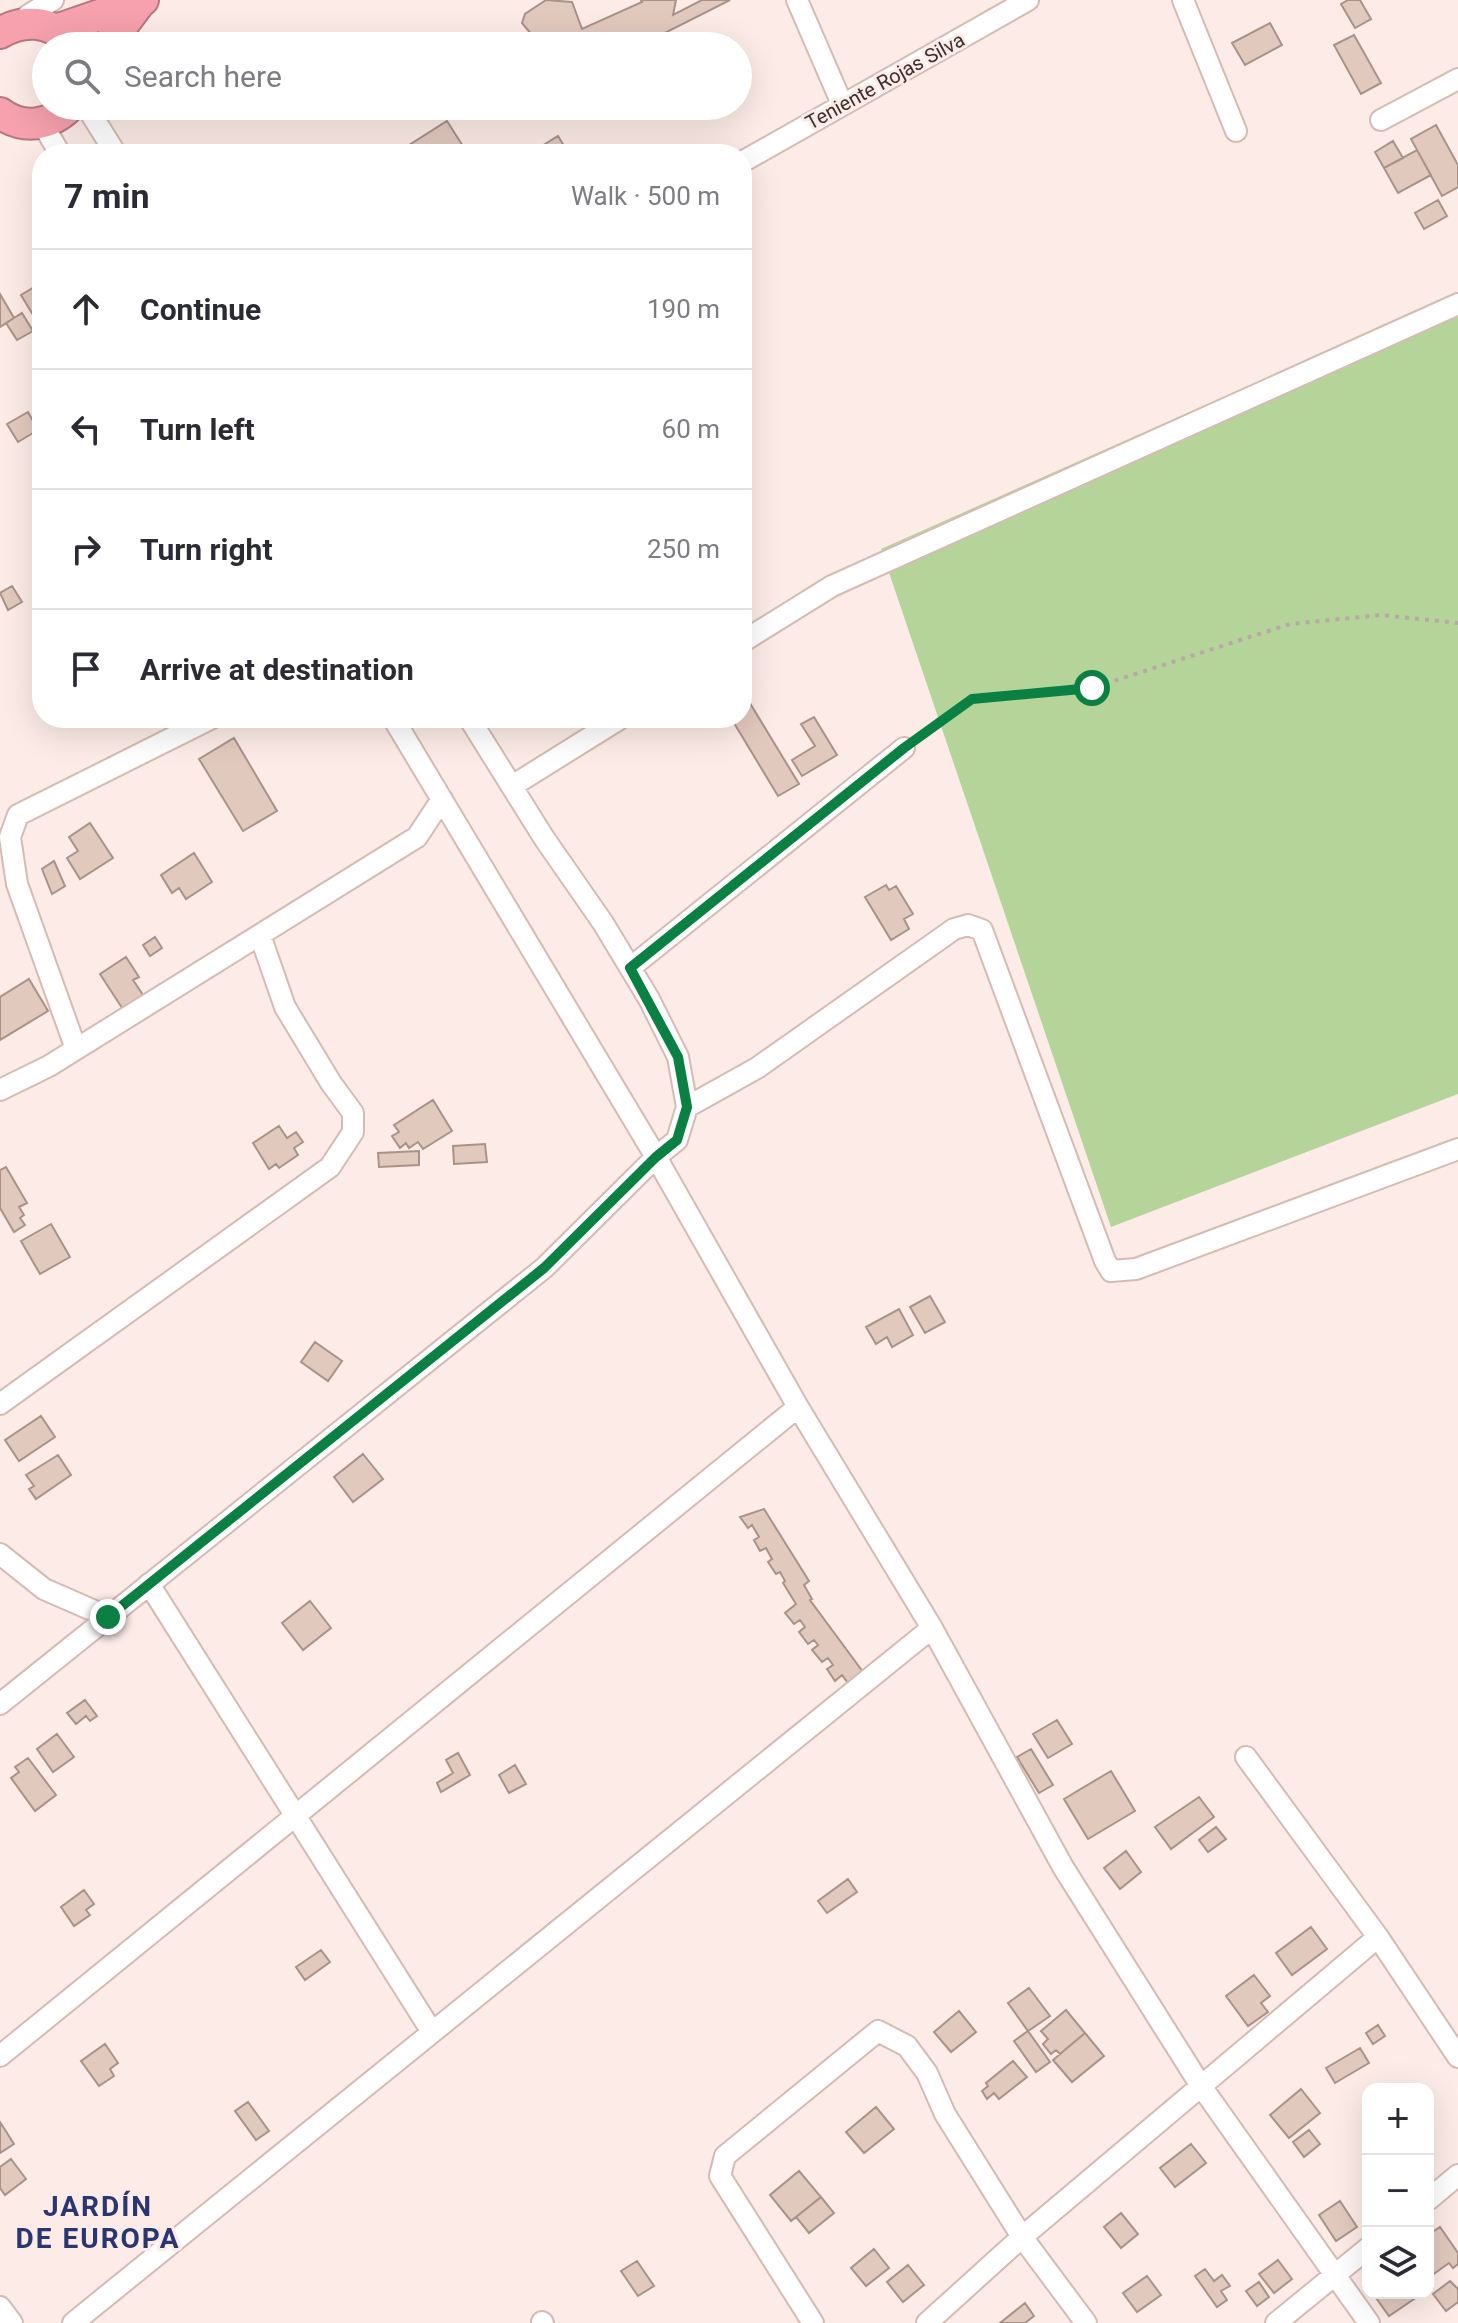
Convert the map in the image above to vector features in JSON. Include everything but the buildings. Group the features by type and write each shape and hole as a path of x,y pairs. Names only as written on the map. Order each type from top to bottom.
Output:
{"highway":[{"path":"0,33 20,24 142,1"},
{"path":"118,32 142,1"},
{"path":"0,113 24,125 48,120"}],"street":[{"path":"797,0 842,104"},
{"name":"Teniente Rojas Silva","path":"752,156 1028,0"},
{"path":"1183,0 1236,131"},
{"path":"1381,120 1458,79"},
{"path":"95,120 110,144"},
{"path":"24,125 48,144"},
{"path":"752,636 832,586 1458,304"},
{"path":"76,1049 17,884 9,820 192,728"},
{"path":"399,728 656,1157 798,1407 932,1628 1063,1867 1201,2086 1369,2323"},
{"path":"0,1704 544,1268 677,1140 687,1107 678,1057 630,968 475,728"},
{"path":"512,786 605,728"},
{"path":"630,968 904,748"},
{"path":"0,1090 76,1049 417,837 442,799"},
{"path":"687,1107 757,1068 954,929 968,925 982,930 1111,1271 1136,1269 1458,1149"},
{"path":"0,1404 330,1167 353,1132 353,1113 285,1007 260,935"},
{"path":"0,2056 798,1407"},
{"path":"0,1554 44,1589 108,1617"},
{"path":"149,1584 432,2032"},
{"path":"73,2323 932,1628"},
{"path":"1246,1757 1378,1937 1458,2057"},
{"path":"927,2323 1022,2237 1378,1937"},
{"path":"813,2323 720,2176 725,2156 878,2031 907,2046 927,2073 945,2114 1022,2237 1086,2323"},
{"path":"1434,2195 1458,2175"},
{"path":"1276,2323 1362,2253"},
{"path":"0,2307 12,2323"}],"path":[{"path":"904,748 972,699 1092,688 1290,624 1381,615 1458,623"}],"green space":[{"path":"1458,293 1458,1094 1111,1227 881,549"}],"district":[{"name":"JARDÍN DE EUROPA","path":"98,2222"}],"route":[{"path":"108,1617 544,1268 677,1140 687,1107 678,1057 630,968 904,748 972,699 1092,688"}]}
